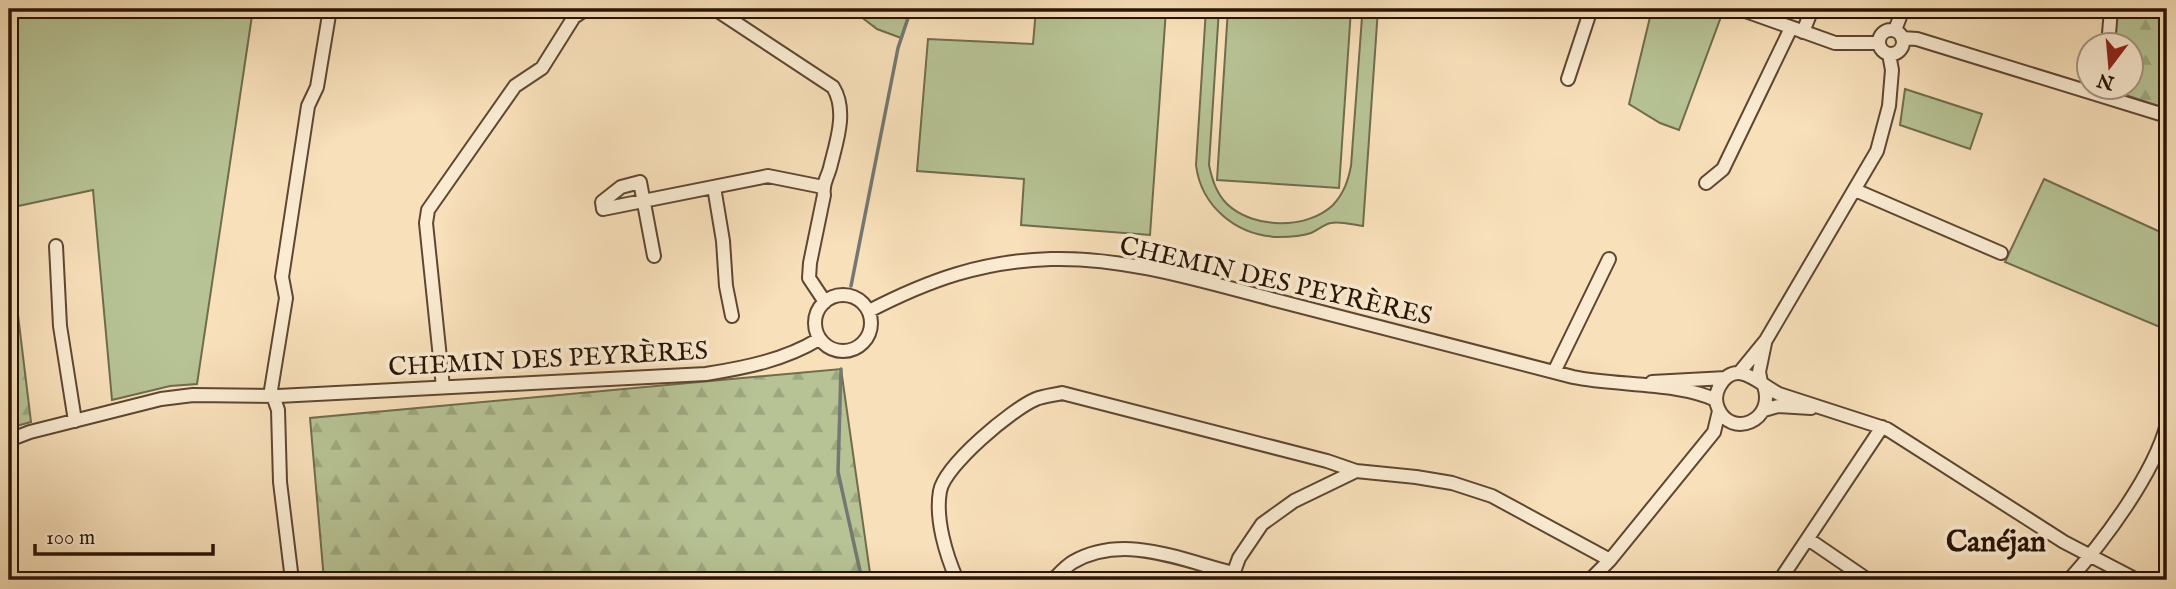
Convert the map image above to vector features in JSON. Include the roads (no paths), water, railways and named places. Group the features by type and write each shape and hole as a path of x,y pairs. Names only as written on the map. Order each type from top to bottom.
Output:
{"street":[{"path":"292,580 280,482 278,410 271,390 286,298 282,277 308,106 317,87 330,9"},
{"path":"443,387 426,222 428,210 515,86 542,68 573,17 586,9"},
{"path":"715,9 833,87 838,95 841,117 829,173 822,187 824,195 809,278 825,302"},
{"path":"1568,79 1591,9"},
{"path":"1740,9 1835,43 1878,43"},
{"path":"1706,183 1723,169 1797,30 1812,9"},
{"path":"1903,9 1899,34 1900,50 1889,54 1882,51 1878,43 1885,31 1899,34 1917,39 2074,86"},
{"path":"2109,32 2111,9"},
{"path":"1590,580 1610,560 1714,432 1717,392 1726,378 1739,373 1766,340 1855,190 1877,151 1887,118 1892,71 1889,54"},
{"path":"2127,102 2167,117"},
{"path":"654,256 644,201 768,176 822,187"},
{"path":"714,187 732,316"},
{"path":"1855,190 1954,241 2001,253"},
{"path":"56,246 60,326 75,421"},
{"name":"CHEMIN DES PEYRÈRES","path":"869,311 931,281 959,272 1051,259 1105,262 1148,269 1236,290 1553,372 1599,382 1702,393 1718,406"},
{"path":"1553,372 1609,259"},
{"path":"849,296 864,304 869,311 871,330 867,339 851,350 834,351 819,339 816,316 825,302 832,297 849,296"},
{"name":"CHEMIN DES PEYRÈRES","path":"9,440 161,398 192,395 273,396 706,374 777,358 819,339"},
{"path":"1714,432 1754,421 1764,410 1767,398 1762,384 1760,363 1766,340"},
{"path":"1739,373 1751,375 1762,384 1822,409 1882,427 2089,557 2137,580"},
{"name":"CHEMIN DES PEYRÈRES","path":"1634,384 1726,378"},
{"path":"957,580 942,527 940,488 962,458 1006,416 1035,400 1062,393 1327,461 1356,471 1440,481 1492,496 1610,560"},
{"path":"1718,406 1724,417 1738,424"},
{"path":"1764,410 1778,406 1822,409"},
{"path":"2069,580 2089,557 2148,470 2161,447 2167,424"},
{"path":"1780,580 1882,427"},
{"path":"1053,580 1071,563 1101,550 1136,548 1232,577 1239,558 1262,523 1294,501 1356,471"},
{"path":"1808,539 1868,580"}],"waterway":[{"path":"851,286 898,48 911,9"},
{"path":"841,369 838,472 862,580"}],"district":[{"name":"Canéjan","path":"1996,541"}]}
